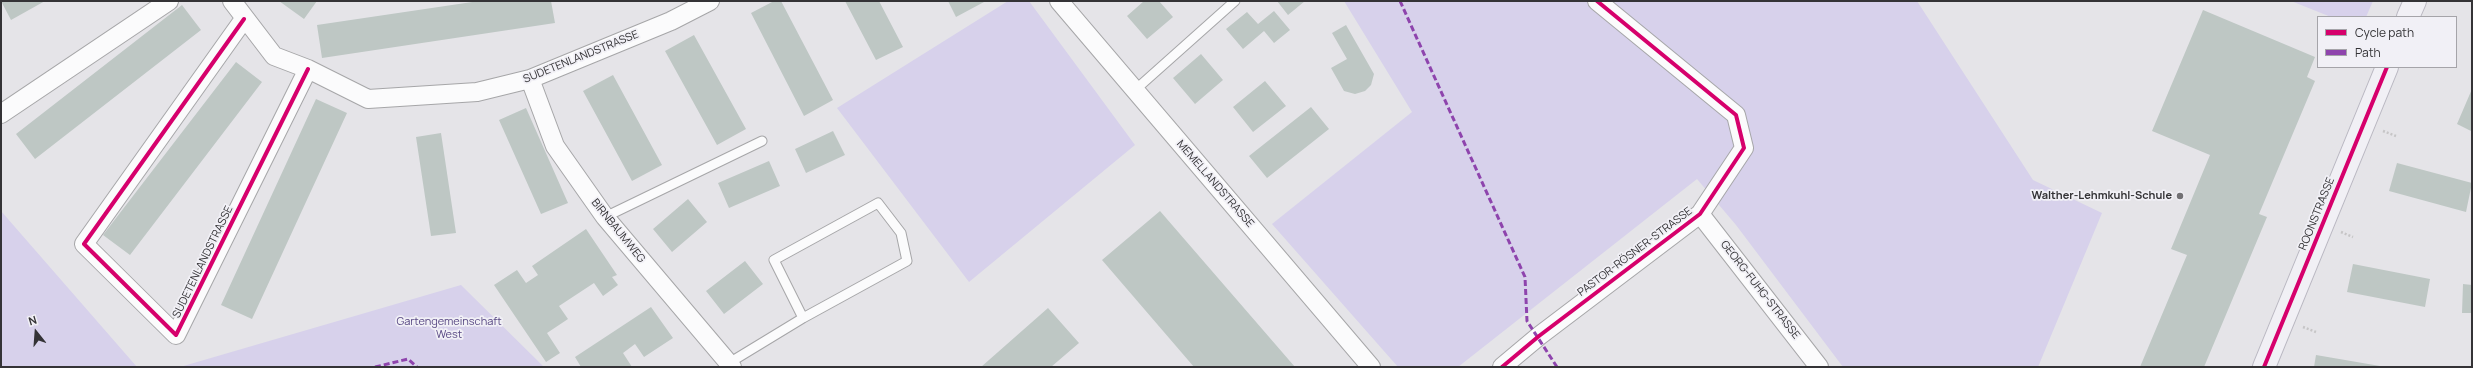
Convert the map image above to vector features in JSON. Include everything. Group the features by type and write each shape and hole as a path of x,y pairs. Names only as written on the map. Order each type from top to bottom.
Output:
{"main road":[{"path":"2408,16 2415,1"},
{"name":"ROONSTRASSE","path":"2264,367 2387,68"}],"street":[{"path":"1,114 169,1"},
{"name":"SUDETENLANDSTRASSE","path":"232,1 244,19 274,56 308,70 368,99 477,92 530,79 671,21 710,1"},
{"name":"MEMELLANDSTRASSE","path":"1059,1 1134,91 1371,367"},
{"name":"PASTOR-RÖSNER-STRASSE","path":"1502,367 1539,336 1700,214 1744,148 1736,115 1597,1"},
{"name":"SUDETENLANDSTRASSE","path":"244,19 84,244 176,335 308,70"},
{"name":"BIRNBAUMWEG","path":"530,79 555,146 605,217 730,365"},
{"name":"GEORG-FUHG-STRASSE","path":"1700,214 1819,367"}],"lane":[{"path":"1134,91 1235,1"},
{"path":"605,217 762,141"},
{"path":"730,365 803,318 907,261 901,233 878,203 774,260 803,318"}],"path":[{"path":"2312,331 2316,332"}],"green space":[{"path":"1008,1 1029,1 1135,145 969,282 837,108"},
{"path":"1344,1 1917,1 2033,180 2102,213 2038,367 1843,367 1736,225 1697,179 1458,367 1398,367 1272,224 1412,112"},
{"path":"2291,1 2373,1 2366,16 2328,16"},
{"path":"1,211 137,367 1,367"},
{"name":"Gartengemeinschaft West","path":"461,285 544,367 180,367"}],"building":[{"path":"1,1 45,1 11,20"},
{"path":"279,1 317,1 304,19"},
{"path":"479,1 551,1 555,23 322,58 317,25"},
{"path":"774,1 781,1 833,100 804,116 751,13"},
{"path":"845,1 879,1 903,47 876,60"},
{"path":"948,1 983,1 984,2 956,17"},
{"path":"1144,1 1159,1 1173,17 1147,39 1127,16"},
{"path":"1277,1 1305,1 1288,15"},
{"path":"182,5 201,30 35,159 16,134"},
{"path":"2203,10 2315,57 2307,77 2315,81 2259,214 2267,217 2204,367 2140,367 2187,255 2171,249 2210,155 2152,131"},
{"path":"1274,11 1290,30 1274,43 1264,31 1243,49 1226,29 1247,12 1258,24"},
{"path":"1346,25 1374,74 1371,85 1365,91 1355,94 1344,91 1331,68 1347,59 1332,33"},
{"path":"694,35 746,129 717,145 665,51"},
{"path":"1201,54 1223,80 1195,104 1173,78"},
{"path":"236,62 262,82 130,255 103,235"},
{"path":"613,75 662,165 632,181 583,91"},
{"path":"1265,81 1286,106 1253,132 1233,107"},
{"path":"2472,89 2472,129 2471,131 2457,124"},
{"path":"316,99 347,113 252,319 221,305"},
{"path":"1311,107 1329,129 1267,178 1249,156"},
{"path":"526,108 568,203 541,214 499,120"},
{"path":"833,131 845,155 806,173 795,149"},
{"path":"441,133 456,233 431,236 416,137"},
{"path":"769,161 780,186 729,208 718,183"},
{"path":"2397,163 2472,183 2466,212 2389,191"},
{"path":"688,199 707,222 672,252 653,229"},
{"path":"1160,211 1295,367 1194,367 1102,260"},
{"path":"586,229 617,275 612,277 618,285 603,296 594,283 559,306 568,319 547,333 560,353 546,362 494,285 517,270 526,283 538,275 532,266"},
{"path":"745,261 763,284 724,314 706,291"},
{"path":"2353,264 2430,279 2425,307 2347,292"},
{"path":"2463,284 2472,285 2472,313 2462,313"},
{"path":"651,307 673,338 644,357 635,344 623,353 632,367 581,367 575,357"},
{"path":"1048,308 1079,343 1051,367 981,367"},
{"path":"2316,355 2380,366 2380,367 2314,367"}],"marked path":[{"path":"1400,1 1525,277 1527,321 1557,367"},
{"path":"375,367 408,359 417,367"}],"cycle path":[{"path":"1502,367 1539,336 1700,214 1744,148 1736,115 1597,1"},
{"path":"244,19 84,244 176,335 308,69"},
{"path":"2264,367 2387,68"}],"place":[{"name":"Walther-Lehmkuhl-Schule","path":"2180,196"}]}
